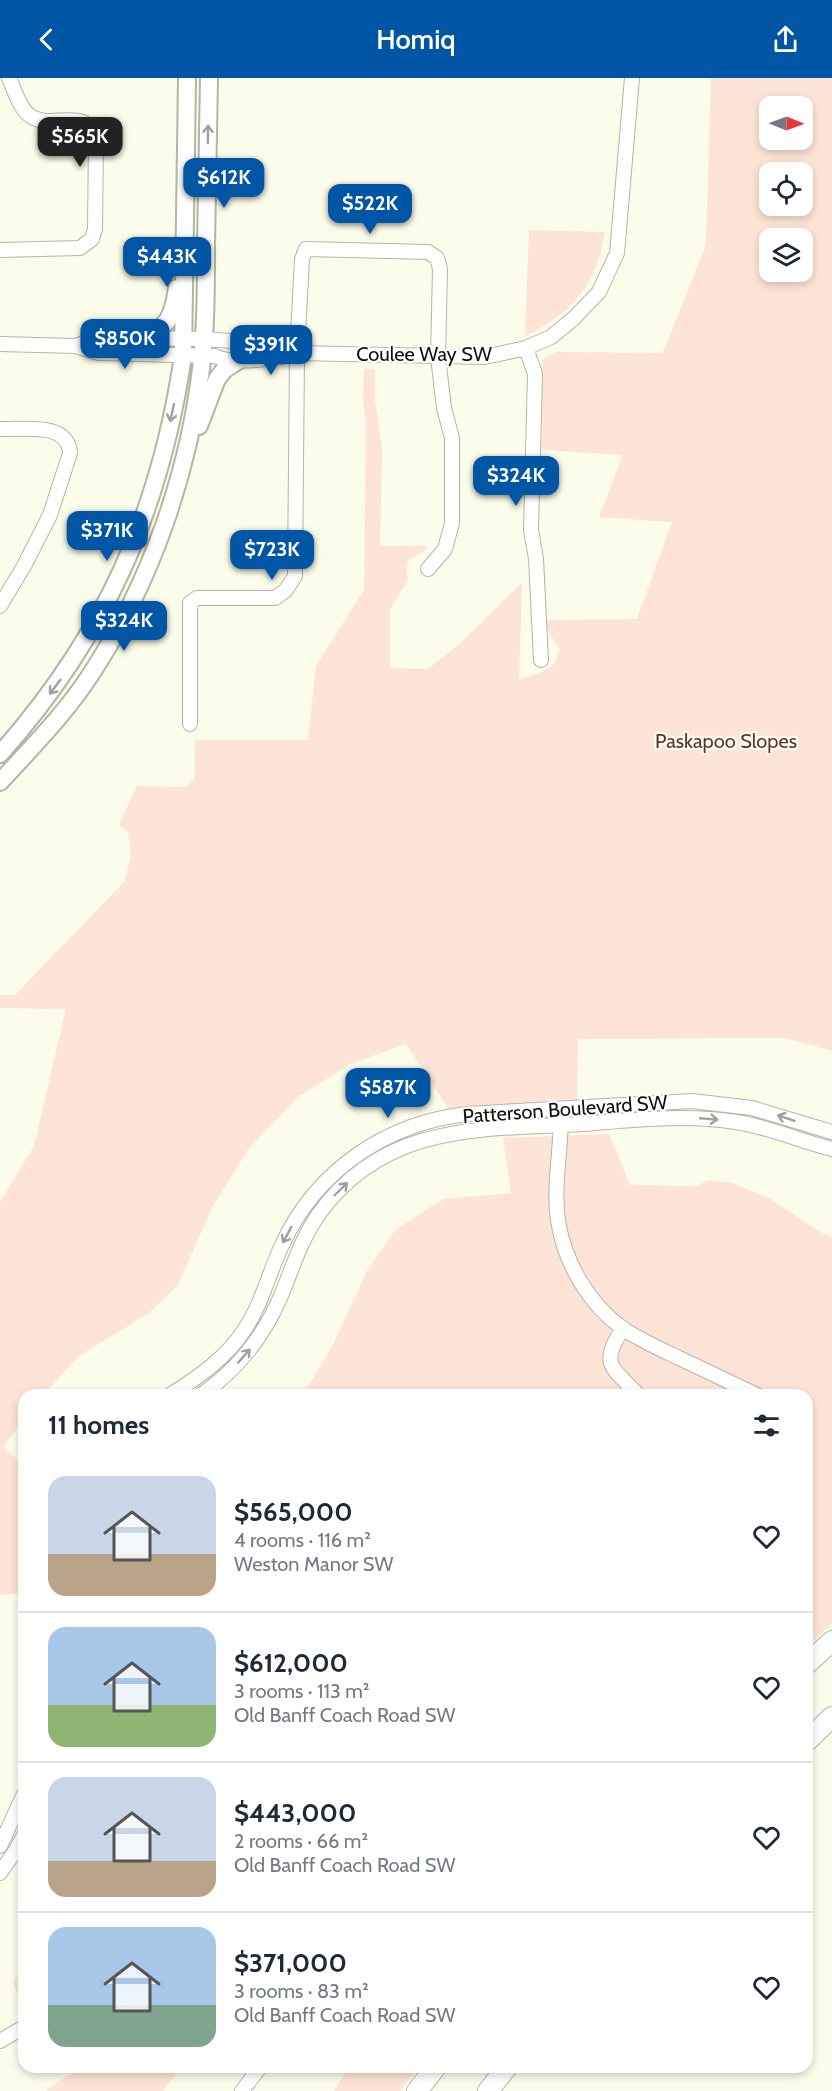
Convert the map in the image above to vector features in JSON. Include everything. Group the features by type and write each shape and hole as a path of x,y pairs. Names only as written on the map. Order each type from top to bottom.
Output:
{"highway":[{"path":"813,1658 832,1641"},
{"path":"813,1735 832,1717"},
{"path":"417,2091 430,2073"},
{"path":"488,2091 502,2073"}],"main road":[{"path":"0,754 40,708 84,645 120,577 146,514 158,475 178,387 183,347 187,78"},
{"path":"178,480 196,403 203,348 209,78"},
{"path":"137,338 152,335 160,330 170,316 176,297 184,237"},
{"path":"0,782 52,728 94,670 123,619 142,579 217,379 224,370 239,360"}],"street":[{"path":"0,250 80,248 92,238 95,229 96,141 94,132 89,125 78,121 42,120 29,116 9,78"},
{"name":"Coulee Way SW","path":"297,353 485,357 526,348 551,337 574,318 599,292 617,253 632,78"},
{"path":"189,724 190,603 197,597 275,598 286,590 295,576 297,353 302,259 306,249 428,252 437,258 440,269 438,357 444,408 452,438 452,523 445,549 428,569"},
{"path":"75,346 98,338 137,338 183,347"},
{"path":"0,344 75,346 99,353 272,344 297,353"},
{"path":"203,348 239,360 272,360 297,353"},
{"path":"526,348 534,374 531,530 536,559 541,660"},
{"path":"0,429 54,431 66,438 70,453 46,524 0,606"},
{"name":"Patterson Boulevard SW","path":"179,1389 210,1368 239,1336 268,1285 282,1245 300,1212 330,1177 362,1151 403,1129 444,1117 674,1101 739,1106 778,1115 832,1132"},
{"path":"736,1122 739,1106"},
{"path":"561,1108 557,1205 563,1240 581,1283 610,1317 623,1328 646,1342 744,1389"},
{"name":"Patterson Boulevard SW","path":"208,1389 234,1368 264,1330 281,1297 297,1253 312,1225 336,1193 371,1165 393,1152 441,1135 473,1130 674,1118 702,1118 736,1122 832,1149"},
{"path":"362,1151 371,1165"},
{"path":"249,1321 264,1330"},
{"path":"623,1328 612,1346 609,1357 612,1366 633,1389"},
{"path":"0,1846 18,1807"},
{"path":"0,1873 18,1846"},
{"path":"0,2041 18,2030"},
{"path":"242,2091 256,2073"}],"green space":[{"name":"Paskapoo Slopes","path":"711,78 832,78 832,1051 786,1038 578,1039 577,1099 448,1108 406,1044 350,1064 298,1097 249,1148 213,1206 177,1286 149,1313 79,1356 49,1389 18,1389 18,1428 3,1447 18,1461 18,1594 0,1595 0,1202 34,1146 66,1009 0,1008 0,995 15,995 125,881 131,854 128,832 119,825 137,786 186,787 195,777 195,740 308,740 316,666 364,590 366,420 363,400 364,369 375,369 375,400 382,449 380,546 427,546 425,550 408,561 406,572 409,579 390,609 390,668 428,669 458,645 522,583 519,679 542,672 554,664 560,650 549,633 545,620 637,619 672,522 599,517 623,455 542,450 542,360 556,352 663,353 706,245"},
{"path":"529,230 605,232 596,267 580,295 556,318 525,336"},
{"path":"609,1134 630,1185 697,1186 708,1180 732,1183 769,1198 820,1232 832,1237 832,1624 813,1641 813,1389 307,1389 332,1347 367,1271 395,1230 443,1199 511,1193 503,1138"},
{"path":"18,1974 18,1996 13,1982"},
{"path":"72,2073 176,2073 163,2091 45,2091"},
{"path":"345,2073 414,2073 400,2091 334,2091"}]}
